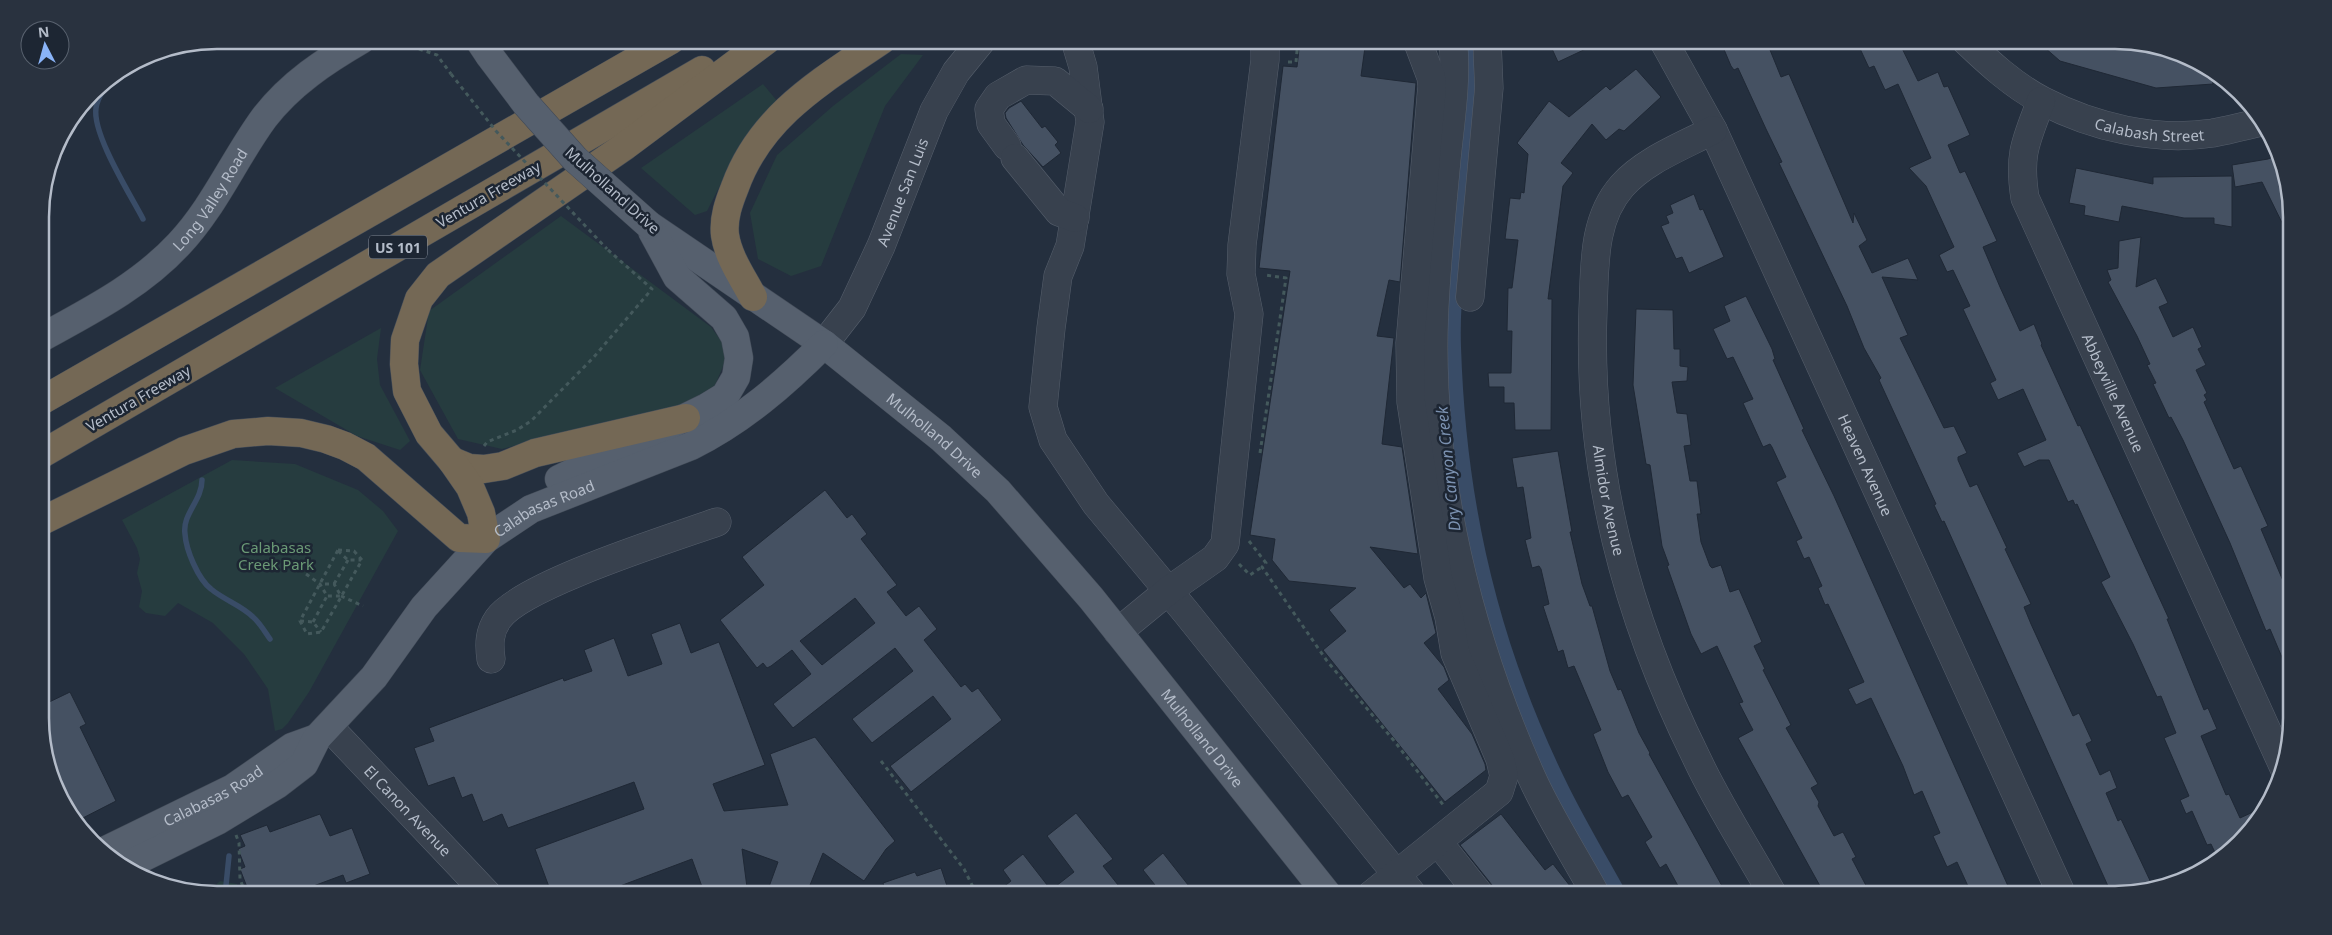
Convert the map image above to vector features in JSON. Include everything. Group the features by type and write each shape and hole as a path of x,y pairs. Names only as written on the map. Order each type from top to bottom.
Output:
{"highway":[{"name":"US 101","path":"49,397 655,49"},
{"name":"Ventura Freeway","path":"49,450 739,49"},
{"path":"49,518 184,451 233,434 268,431 301,433 345,446 366,457 459,538 486,539 476,499 452,461 429,434 407,392 404,364 405,340 419,298 438,274 625,146 755,49"},
{"path":"753,297 728,247 724,224 729,204 748,158 762,136 788,108 870,49"},
{"path":"452,461 469,468 484,470 503,466 535,453 686,418"}],"main road":[{"name":"Long Valley Road","path":"49,334 111,299 158,266 200,218 264,118 289,90 324,62 346,49"},
{"name":"Mulholland Drive","path":"485,49 526,104 575,159 649,225 824,344 941,438 998,491 1118,632 1321,886"},
{"path":"486,539 508,511 527,495 686,418 725,396 736,377 739,358 735,337 724,318 677,277 649,225"},
{"name":"Calabasas Road","path":"132,863 217,821 278,784 304,764 323,732 374,677 442,586 486,539 531,509 692,446 711,436 750,411 786,382 824,344"},
{"name":"Calabasas Road","path":"110,848 233,788 292,747 323,732"}],"street":[{"name":"Avenue San Luis","path":"824,344 852,308 881,246 934,111 956,72 975,49"},
{"path":"1078,49 1083,67 1090,122 1070,246 1058,276 1043,408 1053,440 1096,504 1405,885 1438,842 1499,792 1504,776 1500,759 1456,654 1438,578 1411,402 1410,342 1432,86 1420,49"},
{"path":"1453,49 1455,77 1436,270 1434,339 1440,452 1447,500 1470,609 1496,691 1533,780 1591,886"},
{"path":"1470,297 1489,88 1487,49"},
{"name":"Heaven Avenue","path":"1668,49 1713,130 2058,886"},
{"path":"1975,49 1995,68 2042,101"},
{"path":"1118,632 1168,591 1216,558 1225,544 1249,314 1241,274 1242,245 1265,60 1272,51"},
{"path":"1075,218 1059,212 1011,152 991,124 989,109 998,96 1026,80 1055,81 1088,109"},
{"name":"Calabash Street","path":"2042,101 2091,122 2154,135 2211,133 2255,123"},
{"name":"Abbeyville Avenue","path":"2042,101 2022,152 2022,176 2026,198 2279,756"},
{"name":"Almidor Avenue","path":"1713,130 1640,169 1621,187 1600,221 1594,280 1592,345 1594,413 1600,464 1611,521 1631,597 1658,670 1697,761 1769,886"},
{"path":"491,659 489,644 491,632 498,618 531,593 717,522"},
{"name":"El Canon Avenue","path":"323,732 479,886"},
{"path":"1438,842 1473,886"}],"path":[{"path":"419,49 437,55 508,144 607,249 652,289 593,358 531,421 517,430 487,442 482,449"},
{"path":"1272,51 1296,62 1297,49"},
{"path":"1256,274 1286,278 1259,460"},
{"path":"1250,532 1249,541 1266,563 1262,567 1327,661 1395,742 1444,806"},
{"path":"338,550 348,560 362,560"},
{"path":"338,550 354,551 362,560"},
{"path":"300,621 338,550"},
{"path":"334,584 348,560"},
{"path":"321,632 362,560"},
{"path":"306,574 320,584 327,596"},
{"path":"320,584 334,584"},
{"path":"334,584 342,596"},
{"path":"327,596 342,596 363,606"},
{"path":"313,622 327,596"},
{"path":"300,621 313,622 321,632"},
{"path":"300,621 307,634 321,632"},
{"path":"881,761 964,869 972,886"},
{"path":"233,829 239,843 240,879 243,886"}],"green space":[{"path":"901,54 923,55 885,106 821,266 791,276 758,259 750,213 777,155 833,106"},
{"path":"763,84 778,102 738,150 707,211 695,215 641,168"},
{"path":"561,216 711,327 729,352 710,397 650,421 602,424 502,449 458,439 420,370 429,311"},
{"path":"381,328 377,359 380,385 410,441 400,450 357,436 275,388"},
{"name":"Calabasas Creek Park","path":"232,460 295,464 358,490 383,511 398,531 309,692 288,723 282,729 275,731 268,689 244,654 213,623 178,603 165,616 146,613 139,607 142,591 137,573 140,559 137,548 122,520"},
{"path":"220,881 237,884 237,886 215,886"}],"water":[{"path":"1458,49 1480,49 1464,246 1461,329 1464,404 1478,512 1502,617 1539,721 1570,789 1623,886 1600,886 1507,699 1460,524 1442,332"}],"building":[{"path":"1299,49 1365,49 1361,76 1416,83 1400,282 1389,280 1377,336 1394,338 1382,444 1402,447 1418,554 1370,547 1404,588 1410,584 1421,598 1426,593 1436,633 1424,643 1444,667 1449,680 1438,689 1472,734 1485,764 1486,770 1445,802 1323,650 1346,631 1329,610 1356,588 1289,581 1272,560 1275,539 1250,535 1290,271 1259,268 1283,66 1297,67"},
{"path":"1552,49 1586,49 1558,62"},
{"path":"1724,49 1770,49 1781,77 1789,74 1853,223 1854,213 1867,240 1859,246 1872,273 1908,258 1918,280 1882,277 1908,335 1900,338 1944,428 1954,426 1967,453 1958,457 1958,460 1970,487 1977,484 2007,548 2005,549 2031,604 2024,607 2073,716 2079,713 2092,741 2086,744 2100,775 2110,770 2117,788 2106,793 2118,821 2121,819 2151,882 2127,886 2108,886 1944,521 1942,522 1934,505 1936,504 1879,380 1881,378 1864,348 1847,306 1779,163 1782,162 1738,68 1734,70"},
{"path":"1860,49 1902,49 1918,81 1938,72 1944,87 1948,86 1970,135 1948,145 1960,173 1965,171 1997,241 1983,247 2020,331 2034,324 2041,345 2078,426 2080,425 2169,619 2167,619 2204,710 2208,708 2217,729 2201,736 2226,795 2229,794 2240,818 2255,811 2249,821 2216,854 2211,844 2207,845 2192,811 2186,814 2180,800 2189,796 2164,738 2176,733 2161,696 2157,697 2133,644 2101,582 2110,577 2077,504 2075,505 2073,500 2068,502 2049,460 2039,460 2024,467 2017,453 2046,440 2023,389 1998,400 1990,383 1996,380 1963,309 1970,306 1953,270 1947,272 1939,255 1954,247 1926,186 1909,168 1931,158 1898,84 1885,90 1874,66 1869,68"},
{"path":"2046,49 2138,50 2170,58 2190,66 2213,79 2213,84 2156,88 2060,61"},
{"path":"1636,69 1661,97 1624,131 1619,129 1606,140 1592,124 1561,163 1573,173 1563,186 1548,299 1552,299 1551,430 1515,430 1514,403 1504,403 1504,387 1489,387 1488,373 1511,373 1512,331 1507,331 1508,288 1512,288 1518,240 1505,239 1510,198 1520,199 1521,192 1524,193 1528,154 1517,143 1549,101 1569,117 1606,86 1610,90"},
{"path":"1021,101 1042,128 1045,126 1058,142 1055,145 1061,153 1043,167 1023,145 1006,118 1005,113 1009,108"},
{"path":"2272,157 2278,173 2282,194 2283,225 2262,182 2235,187 2232,165"},
{"path":"2076,168 2153,184 2153,177 2232,176 2232,227 2214,224 2214,218 2184,218 2122,206 2119,222 2084,215 2085,206 2069,203"},
{"path":"1694,194 1700,210 1703,209 1724,257 1689,273 1682,257 1676,259 1661,226 1669,223 1666,216 1673,213 1670,205"},
{"path":"2141,237 2136,287 2156,278 2168,303 2159,307 2173,337 2193,327 2202,347 2198,349 2206,365 2196,370 2207,393 2204,395 2207,400 2204,402 2234,469 2241,466 2268,526 2261,529 2283,581 2283,660 2270,629 2266,631 2230,543 2183,440 2171,417 2169,418 2153,384 2156,383 2147,365 2150,364 2108,282 2111,280 2107,270 2118,268 2119,241"},
{"path":"1746,296 1772,349 1775,359 1773,360 1804,429 1802,430 1834,496 2008,886 1968,886 1957,862 1947,867 1933,836 1940,833 1922,791 1914,795 1903,766 1871,698 1856,705 1848,689 1864,682 1828,604 1825,605 1818,588 1822,586 1809,557 1804,559 1796,541 1802,538 1776,482 1786,477 1770,444 1763,447 1743,403 1753,399 1733,357 1727,359 1713,329 1730,321 1724,306"},
{"path":"1636,309 1673,310 1674,349 1680,349 1680,366 1688,367 1687,381 1672,382 1677,413 1687,414 1691,445 1684,446 1690,481 1697,481 1701,514 1697,514 1701,542 1710,566 1712,568 1721,565 1730,592 1739,589 1762,642 1754,646 1765,669 1763,670 1791,725 1786,728 1818,784 1811,788 1819,802 1818,806 1834,836 1843,832 1856,857 1852,859 1866,886 1820,886 1738,738 1753,730 1739,703 1743,702 1717,646 1701,654 1691,634 1667,566 1669,565 1662,546 1650,465 1646,464 1633,385"},
{"path":"1558,451 1572,532 1570,532 1582,584 1590,606 1592,606 1610,671 1618,690 1621,689 1649,754 1722,886 1678,886 1666,864 1660,868 1645,842 1652,837 1628,795 1622,798 1608,772 1593,734 1601,730 1574,666 1568,668 1563,650 1558,652 1543,606 1549,604 1541,569 1539,566 1532,568 1525,540 1531,538 1523,487 1517,488 1512,458"},
{"path":"825,490 847,518 852,514 867,534 861,539 897,585 887,592 906,616 919,606 937,629 924,640 961,687 965,684 972,692 978,688 1002,720 911,792 890,766 951,719 933,696 872,743 852,719 913,671 895,648 793,728 773,704 811,674 792,650 771,666 767,668 763,663 757,668 720,620 764,585 742,557","holes":["855,598 875,623 822,665 800,641"]},
{"path":"680,623 691,653 719,642 765,765 713,784 724,811 788,805 770,754 815,737 895,841 886,849 864,881 823,853 810,886 769,886 778,862 742,849 747,886 702,886 692,859 620,886 549,886 535,849 644,809 634,782 508,828 502,814 483,822 472,794 462,798 454,777 428,786 414,748 434,741 429,728 563,678 564,681 592,671 584,650 614,638 628,676 662,664 651,634"},
{"path":"70,692 86,724 80,727 116,801 82,818 66,793 58,773 49,730 49,702"},
{"path":"1076,813 1113,859 1103,866 1119,886 1056,886 1074,872 1047,836"},
{"path":"320,814 330,836 352,828 370,874 346,883 343,875 313,886 247,886 240,869 245,867 238,849 245,846 240,835 267,825 270,832"},
{"path":"1501,814 1545,870 1553,864 1570,886 1492,886 1460,845"},
{"path":"1163,853 1189,886 1156,886 1143,870"},
{"path":"1023,854 1048,886 1005,886 1011,881 1003,870"},
{"path":"941,868 947,886 884,886 883,883 915,872 917,876"}],"waterway":[{"path":"100,96 96,108 96,119 100,133 113,164 143,219"},
{"path":"202,480 199,494 186,520 185,534 190,556 206,584 216,593 248,613 258,622 270,639"},
{"path":"226,886 229,856"}],"water label":[{"name":"Dry Canyon Creek","path":"1448,469"}]}
